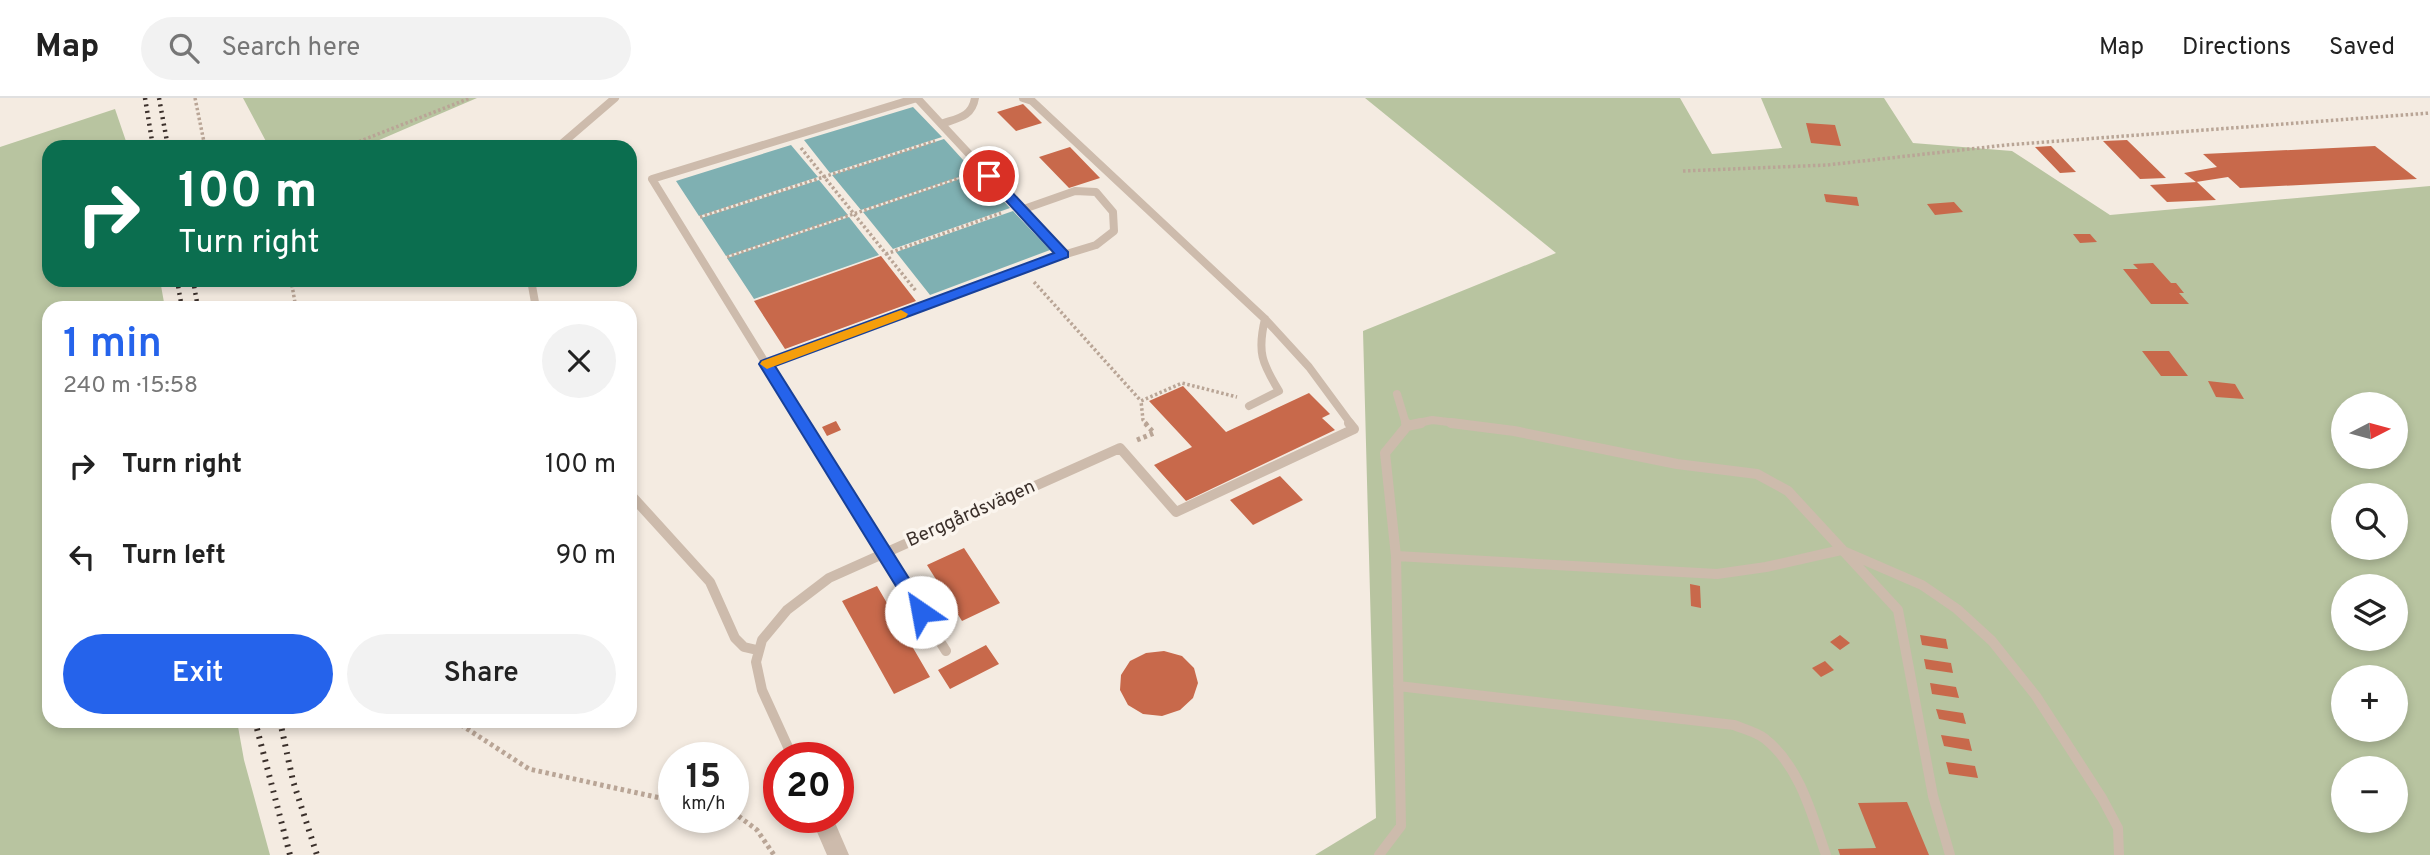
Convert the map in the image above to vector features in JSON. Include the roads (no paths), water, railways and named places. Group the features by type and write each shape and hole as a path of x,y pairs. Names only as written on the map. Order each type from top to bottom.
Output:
{"street":[{"path":"829,833 838,855"}],"lane":[{"path":"566,140 615,98"},
{"path":"946,651 883,554 652,179 917,98 1063,255"},
{"path":"941,124 965,116 973,109 975,98"},
{"path":"1023,98 1032,102 1265,319 1258,346 1263,365 1279,391 1249,406"},
{"path":"766,364 1096,245 1114,231 1113,212 1096,192 1075,191 1021,210"},
{"name":"Berggårdsvägen","path":"757,650 770,629 798,599 829,578 1120,448 1176,512 1354,429 1309,367 1265,319"},
{"path":"1397,394 1407,426"},
{"path":"1379,855 1401,826 1396,556 1385,453 1407,426 1432,420 1514,431 1677,464 1757,474 1788,491 1898,610 1933,796 1950,855"},
{"path":"637,502 710,582 734,638 744,647 757,650 755,665 760,681 786,742"},
{"path":"1396,556 1717,574 1766,567 1841,550 1922,585 1957,609 1992,641 2036,696 2102,798 2118,828 2119,855"},
{"path":"1398,687 1734,725 1763,737 1787,762 1806,800 1826,855"}],"water":[{"path":"913,107 942,137 830,173 804,140"},
{"path":"944,139 974,172 861,210 832,175"},
{"path":"791,145 818,177 699,216 676,181"},
{"path":"977,173 1010,208 893,249 863,212"},
{"path":"819,180 848,215 726,256 701,218"},
{"path":"1013,211 1050,250 930,295 896,252"},
{"path":"849,217 879,255 754,299 727,258"}],"railway":[{"path":"145,98 152,140"},
{"path":"159,98 167,140"},
{"path":"178,287 181,301"},
{"path":"194,287 197,301"},
{"path":"257,728 290,855"},
{"path":"282,728 293,781 317,855"}]}
